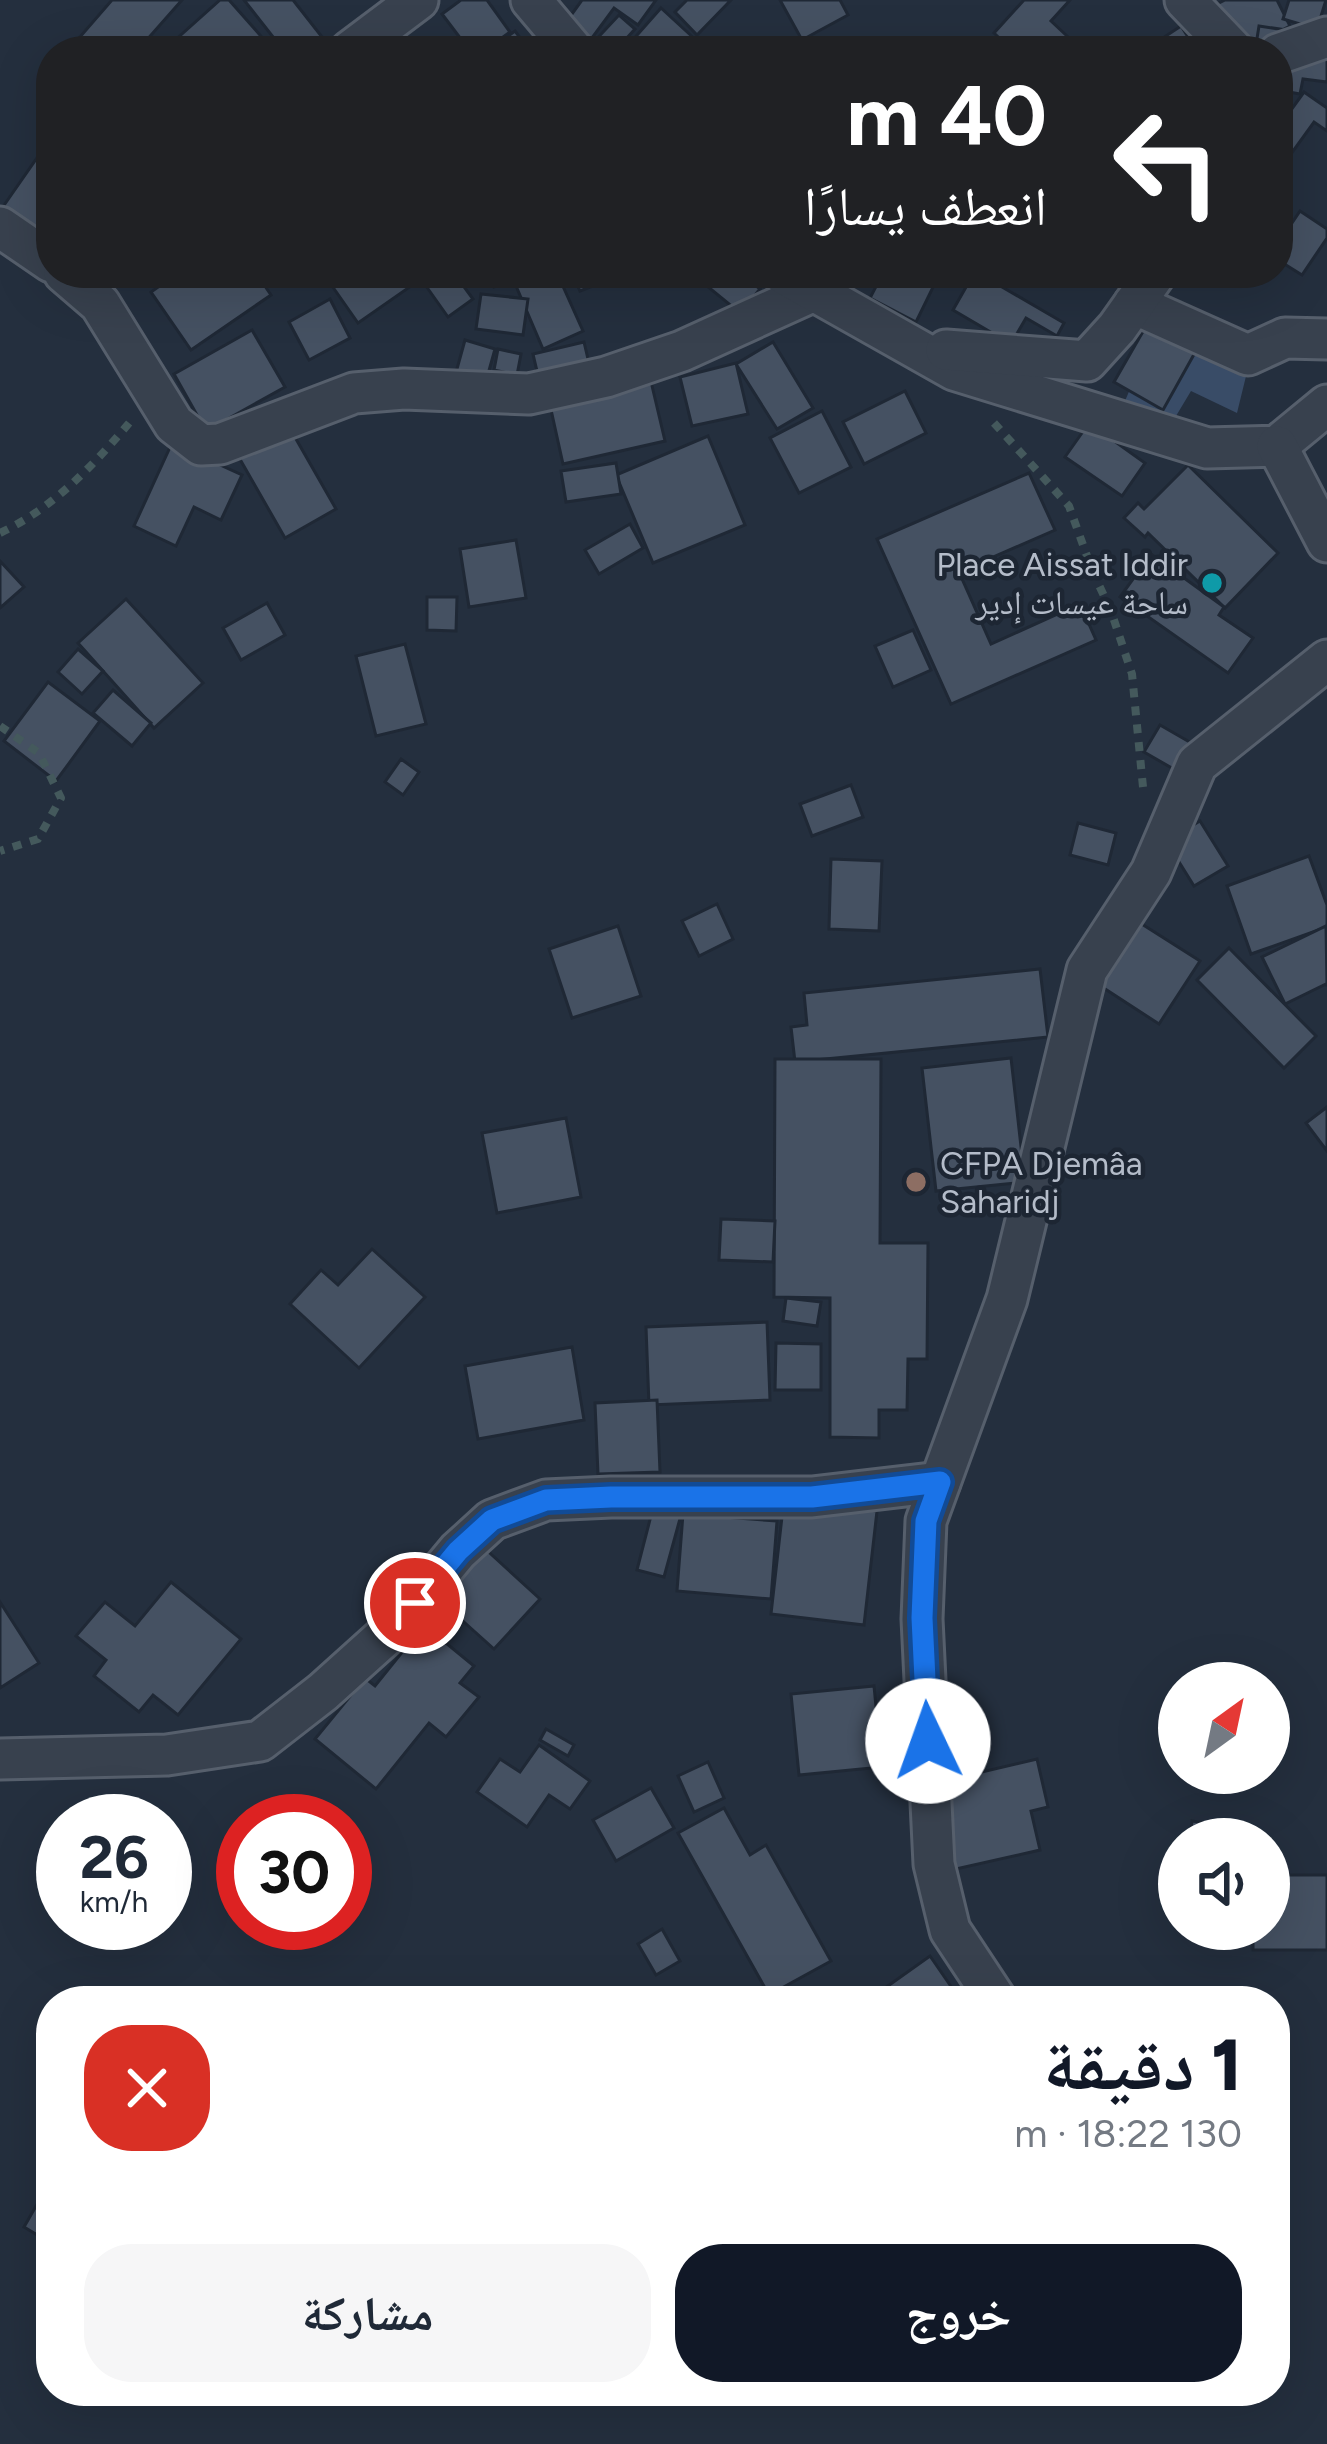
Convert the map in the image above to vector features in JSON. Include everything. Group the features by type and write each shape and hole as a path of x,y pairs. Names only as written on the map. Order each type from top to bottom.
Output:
{"street":[{"path":"370,36 418,0"},
{"path":"531,0 561,36"},
{"path":"1185,0 1221,36"},
{"path":"1293,49 1327,37"},
{"path":"0,227 36,252"},
{"path":"81,288 100,304 174,424 201,445 220,444 353,393 404,388 529,394 606,377 700,343 788,288"},
{"path":"808,288 954,370 1207,448 1277,446 1327,404"},
{"path":"911,347 1087,361 1144,290 1248,355 1285,338 1327,339"},
{"path":"1277,446 1327,542"},
{"path":"987,1986 950,1930 934,1864 922,1618 926,1521 1007,1299 1087,970 1151,872 1197,764 1327,660"},
{"path":"0,1759 167,1755 260,1741 393,1629 458,1551 492,1520 546,1500 812,1497 940,1482"}],"path":[{"path":"0,533 29,519 98,460 154,393"},
{"path":"981,409 1069,506 1132,674 1145,806"},
{"path":"0,726 39,753 61,798 38,839 0,851"}],"water":[{"path":"1154,332 1248,368 1237,413 1191,391 1176,416 1125,401"}],"building":[{"path":"112,0 182,0 150,36 81,36"},
{"path":"220,0 229,0 261,36 180,36"},
{"path":"244,0 293,0 321,36 272,36"},
{"path":"461,0 487,0 510,32 459,36 442,14"},
{"path":"582,0 656,0 638,25 614,8 593,36 580,36 564,25"},
{"path":"687,0 731,0 697,35 675,12"},
{"path":"780,0 840,0 848,15 809,36 800,36"},
{"path":"1024,0 1070,0 1051,21 1067,36 994,33"},
{"path":"1225,0 1277,0 1290,26 1270,36 1222,36 1197,14"},
{"path":"1289,0 1326,0 1317,29 1283,19"},
{"path":"661,8 691,36 636,36"},
{"path":"619,15 635,29 629,36 599,36"},
{"path":"1181,26 1187,36 1166,36"},
{"path":"1259,26 1327,36 1327,82 1303,79 1300,94 1293,93 1293,36 1257,36"},
{"path":"1304,92 1327,108 1327,131 1314,122 1293,151 1293,107"},
{"path":"36,159 36,239 0,211"},
{"path":"1300,211 1327,229 1327,238 1302,275 1293,269 1293,222"},
{"path":"157,288 266,288 271,295 191,350 151,292"},
{"path":"334,288 408,288 358,323"},
{"path":"427,288 465,288 473,299 448,317"},
{"path":"517,288 564,288 583,331 543,349"},
{"path":"709,288 759,288 740,313"},
{"path":"875,288 933,288 916,322 870,298"},
{"path":"965,288 1004,288 1064,323 1057,336 1026,318 1011,344 953,310"},
{"path":"481,294 528,299 523,335 476,329"},
{"path":"330,299 350,338 309,360 289,322"},
{"path":"1149,321 1197,349 1163,410 1114,382"},
{"path":"252,330 285,387 206,431 174,374"},
{"path":"465,340 495,349 485,385 455,376"},
{"path":"584,342 591,372 540,384 533,354"},
{"path":"773,342 813,408 777,429 736,364"},
{"path":"498,349 521,354 517,375 494,370"},
{"path":"736,363 748,414 692,426 680,377"},
{"path":"649,373 665,441 563,464 548,396"},
{"path":"905,391 926,433 864,464 843,422"},
{"path":"822,411 851,467 799,493 770,438"},
{"path":"1089,423 1145,463 1122,496 1065,457"},
{"path":"288,425 336,509 285,538 237,454"},
{"path":"708,436 745,525 653,563 616,475"},
{"path":"172,443 242,475 221,520 194,507 176,546 134,526"},
{"path":"616,463 621,494 566,502 561,471"},
{"path":"1188,465 1278,553 1225,608 1148,533 1145,537 1124,518 1138,503 1144,509"},
{"path":"1029,473 1055,530 959,572 991,644 1080,604 1096,640 951,704 877,539"},
{"path":"630,524 643,548 599,574 585,550"},
{"path":"516,540 526,598 469,607 460,549"},
{"path":"1151,554 1224,607 1219,615 1253,638 1228,673 1120,597"},
{"path":"0,561 24,587 0,608"},
{"path":"427,597 457,597 456,631 427,630"},
{"path":"126,599 203,683 154,728 78,643"},
{"path":"267,603 285,635 241,660 223,628"},
{"path":"913,630 931,670 893,687 875,646"},
{"path":"405,644 426,724 376,736 356,656"},
{"path":"78,649 103,671 82,694 58,672"},
{"path":"48,682 100,721 56,781 4,741"},
{"path":"113,690 151,723 132,746 93,713"},
{"path":"1160,725 1193,744 1177,771 1144,752"},
{"path":"401,759 419,772 403,795 385,782"},
{"path":"851,785 863,817 812,836 800,804"},
{"path":"1200,821 1228,866 1194,886 1166,841"},
{"path":"1078,823 1116,833 1108,865 1070,855"},
{"path":"1309,856 1327,905 1327,927 1251,954 1227,886"},
{"path":"831,859 882,861 879,931 829,929"},
{"path":"717,904 733,939 699,956 682,921"},
{"path":"1137,921 1200,961 1159,1024 1096,983"},
{"path":"618,926 641,996 572,1018 549,949"},
{"path":"1326,926 1327,986 1285,1004 1262,957"},
{"path":"1229,948 1316,1036 1284,1068 1197,980"},
{"path":"1040,969 1048,1037 795,1062 791,1027 807,1025 804,993"},
{"path":"1011,1058 1025,1182 936,1191 922,1068"},
{"path":"775,1059 881,1059 880,1243 928,1243 927,1359 908,1359 907,1410 879,1410 879,1438 830,1437 830,1298 774,1297"},
{"path":"1327,1107 1327,1151 1306,1123"},
{"path":"566,1118 581,1197 497,1213 482,1133"},
{"path":"721,1219 775,1221 773,1262 719,1260"},
{"path":"372,1249 425,1297 359,1368 290,1304 321,1270 338,1285"},
{"path":"786,1298 821,1302 817,1326 783,1321"},
{"path":"767,1322 770,1400 649,1405 646,1327"},
{"path":"776,1343 821,1344 821,1390 775,1390"},
{"path":"572,1347 584,1420 478,1439 465,1366"},
{"path":"657,1400 660,1472 598,1474 595,1403"},
{"path":"784,1499 877,1511 864,1625 771,1614"},
{"path":"653,1508 681,1515 664,1577 637,1570"},
{"path":"683,1514 777,1521 771,1599 677,1591"},
{"path":"481,1545 540,1599 494,1649 435,1596"},
{"path":"171,1582 241,1639 178,1715 153,1695 139,1712 94,1676 106,1660 76,1636 105,1602 135,1626"},
{"path":"0,1602 39,1663 0,1688"},
{"path":"424,1625 474,1666 460,1683 479,1697 446,1737 429,1723 376,1789 315,1739 365,1678 375,1686"},
{"path":"874,1686 882,1767 799,1775 791,1694"},
{"path":"546,1729 574,1745 568,1756 540,1740"},
{"path":"539,1745 590,1781 570,1809 549,1795 527,1827 477,1792 500,1759 520,1772"},
{"path":"1037,1759 1048,1807 1031,1811 1040,1850 956,1869 935,1783"},
{"path":"708,1762 724,1798 694,1812 678,1776"},
{"path":"651,1788 674,1828 616,1861 593,1820"},
{"path":"724,1808 750,1855 766,1845 831,1961 785,1986 764,1986 678,1833"},
{"path":"1290,1875 1327,1875 1327,1950 1290,1950"},
{"path":"662,1929 680,1961 656,1975 638,1944"},
{"path":"930,1956 951,1986 888,1986"},
{"path":"36,2206 36,2234 24,2227"}],"place":[{"name":"Place Aissat Iddir ساحة عيسات إدير","path":"1212,583"},
{"name":"CFPA Djemâa Saharidj","path":"916,1182"}],"route":[{"path":"415,1603 458,1551 492,1520 546,1500 812,1497 940,1482 926,1521 922,1618 928,1741"}]}
